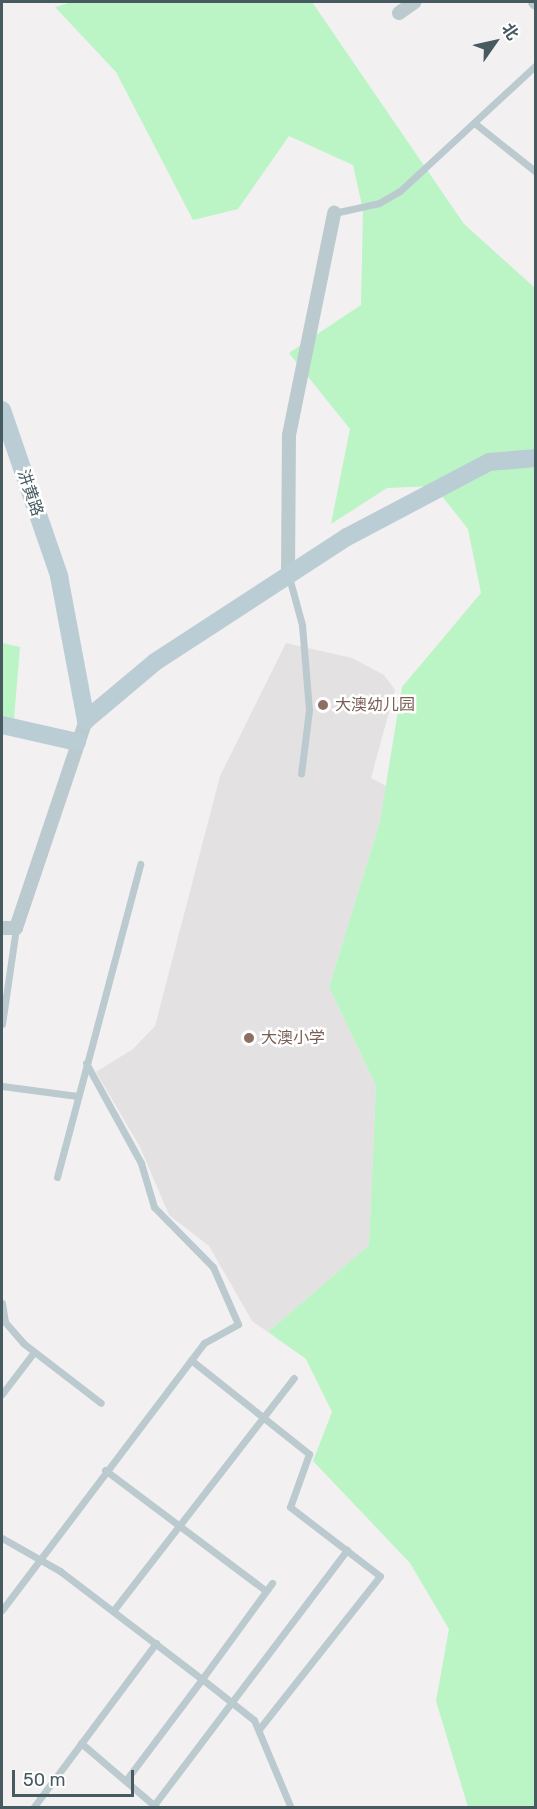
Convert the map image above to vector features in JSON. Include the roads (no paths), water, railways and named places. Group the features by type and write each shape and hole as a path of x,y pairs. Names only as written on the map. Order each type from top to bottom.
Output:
{"main road":[{"name":"汫黄路","path":"2,410 59,576 86,720"},
{"path":"86,720 155,662 288,575 489,462 536,458"},
{"path":"2,724 78,742"}],"street":[{"path":"399,13 415,2"},
{"path":"288,575 289,435 334,213"},
{"path":"2,928 16,928 86,720"}],"lane":[{"path":"334,213 379,203 400,191 477,124 536,65"},
{"path":"477,124 536,172"},
{"path":"288,575 302,625 309,711 300,774"},
{"path":"57,1177 76,1096 140,864"},
{"path":"2,1024 16,928"},
{"path":"2,1610 105,1470 204,1343 238,1323 213,1267 154,1208 141,1163 86,1063"},
{"path":"2,1086 76,1096"},
{"path":"2,1303 5,1322 34,1352 101,1403"},
{"path":"2,1395 34,1352"},
{"path":"191,1360 309,1454 290,1507 380,1575 259,1729"},
{"path":"113,1611 294,1378"},
{"path":"105,1470 266,1591"},
{"path":"2,1538 40,1557 232,1702 259,1729 291,1808"},
{"path":"81,1743 155,1806 347,1550"},
{"path":"126,1780 272,1583"},
{"path":"33,1808 156,1643"}],"place":[{"name":"大澳幼儿园","path":"323,705"},
{"name":"大澳小学","path":"249,1038"}]}
